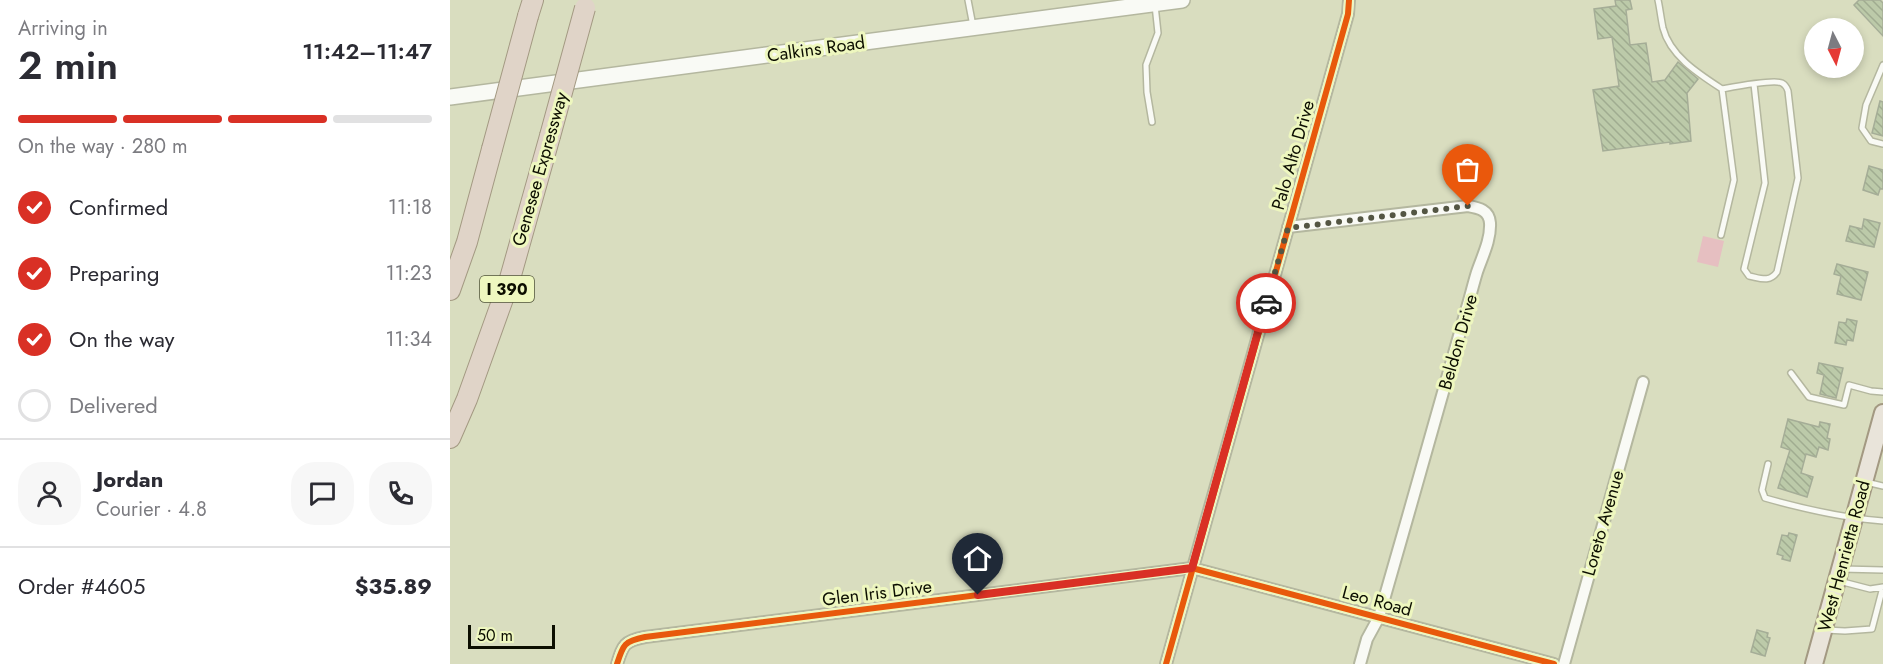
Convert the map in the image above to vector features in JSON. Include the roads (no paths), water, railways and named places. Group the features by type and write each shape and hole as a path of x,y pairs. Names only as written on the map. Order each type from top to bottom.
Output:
{"highway":[{"name":"Genesee Expressway","path":"450,438 467,399 509,282 586,4"},
{"name":"I 390","path":"450,290 467,242 530,8"}],"main road":[{"name":"Calkins Road","path":"450,97 973,28 1151,2 1182,0"},
{"name":"West Henrietta Road","path":"1814,664 1883,413"}],"street":[{"name":"Palo Alto Drive","path":"1166,664 1348,14 1349,0"},
{"name":"Beldon Drive","path":"1288,228 1468,206 1479,208 1486,212 1489,218 1488,240 1379,617 1367,639 1360,664"},
{"name":"Loreto Avenue","path":"1564,664 1643,382"},
{"name":"Leo Road","path":"1192,568 1554,664"},
{"name":"Glen Iris Drive","path":"617,664 621,649 632,639 1192,568"}],"lane":[{"path":"968,0 973,28"},
{"path":"1659,0 1663,30 1671,47 1698,72 1722,89 1754,84 1781,82 1786,85 1798,178 1777,272 1773,278 1766,280 1749,276 1744,269 1765,183 1754,84"},
{"path":"1151,2 1158,33 1146,65 1147,92 1152,122"},
{"path":"1883,65 1866,105 1862,128 1871,141 1883,144"},
{"path":"1721,235 1734,180 1722,89"},
{"path":"1791,373 1809,397 1844,405 1849,385 1883,392"},
{"path":"1768,464 1762,490 1765,498 1854,519 1883,521"},
{"path":"1864,481 1883,486"},
{"path":"1839,575 1883,570"},
{"path":"1824,630 1845,632 1872,629 1883,587 1870,589 1839,575"}]}
